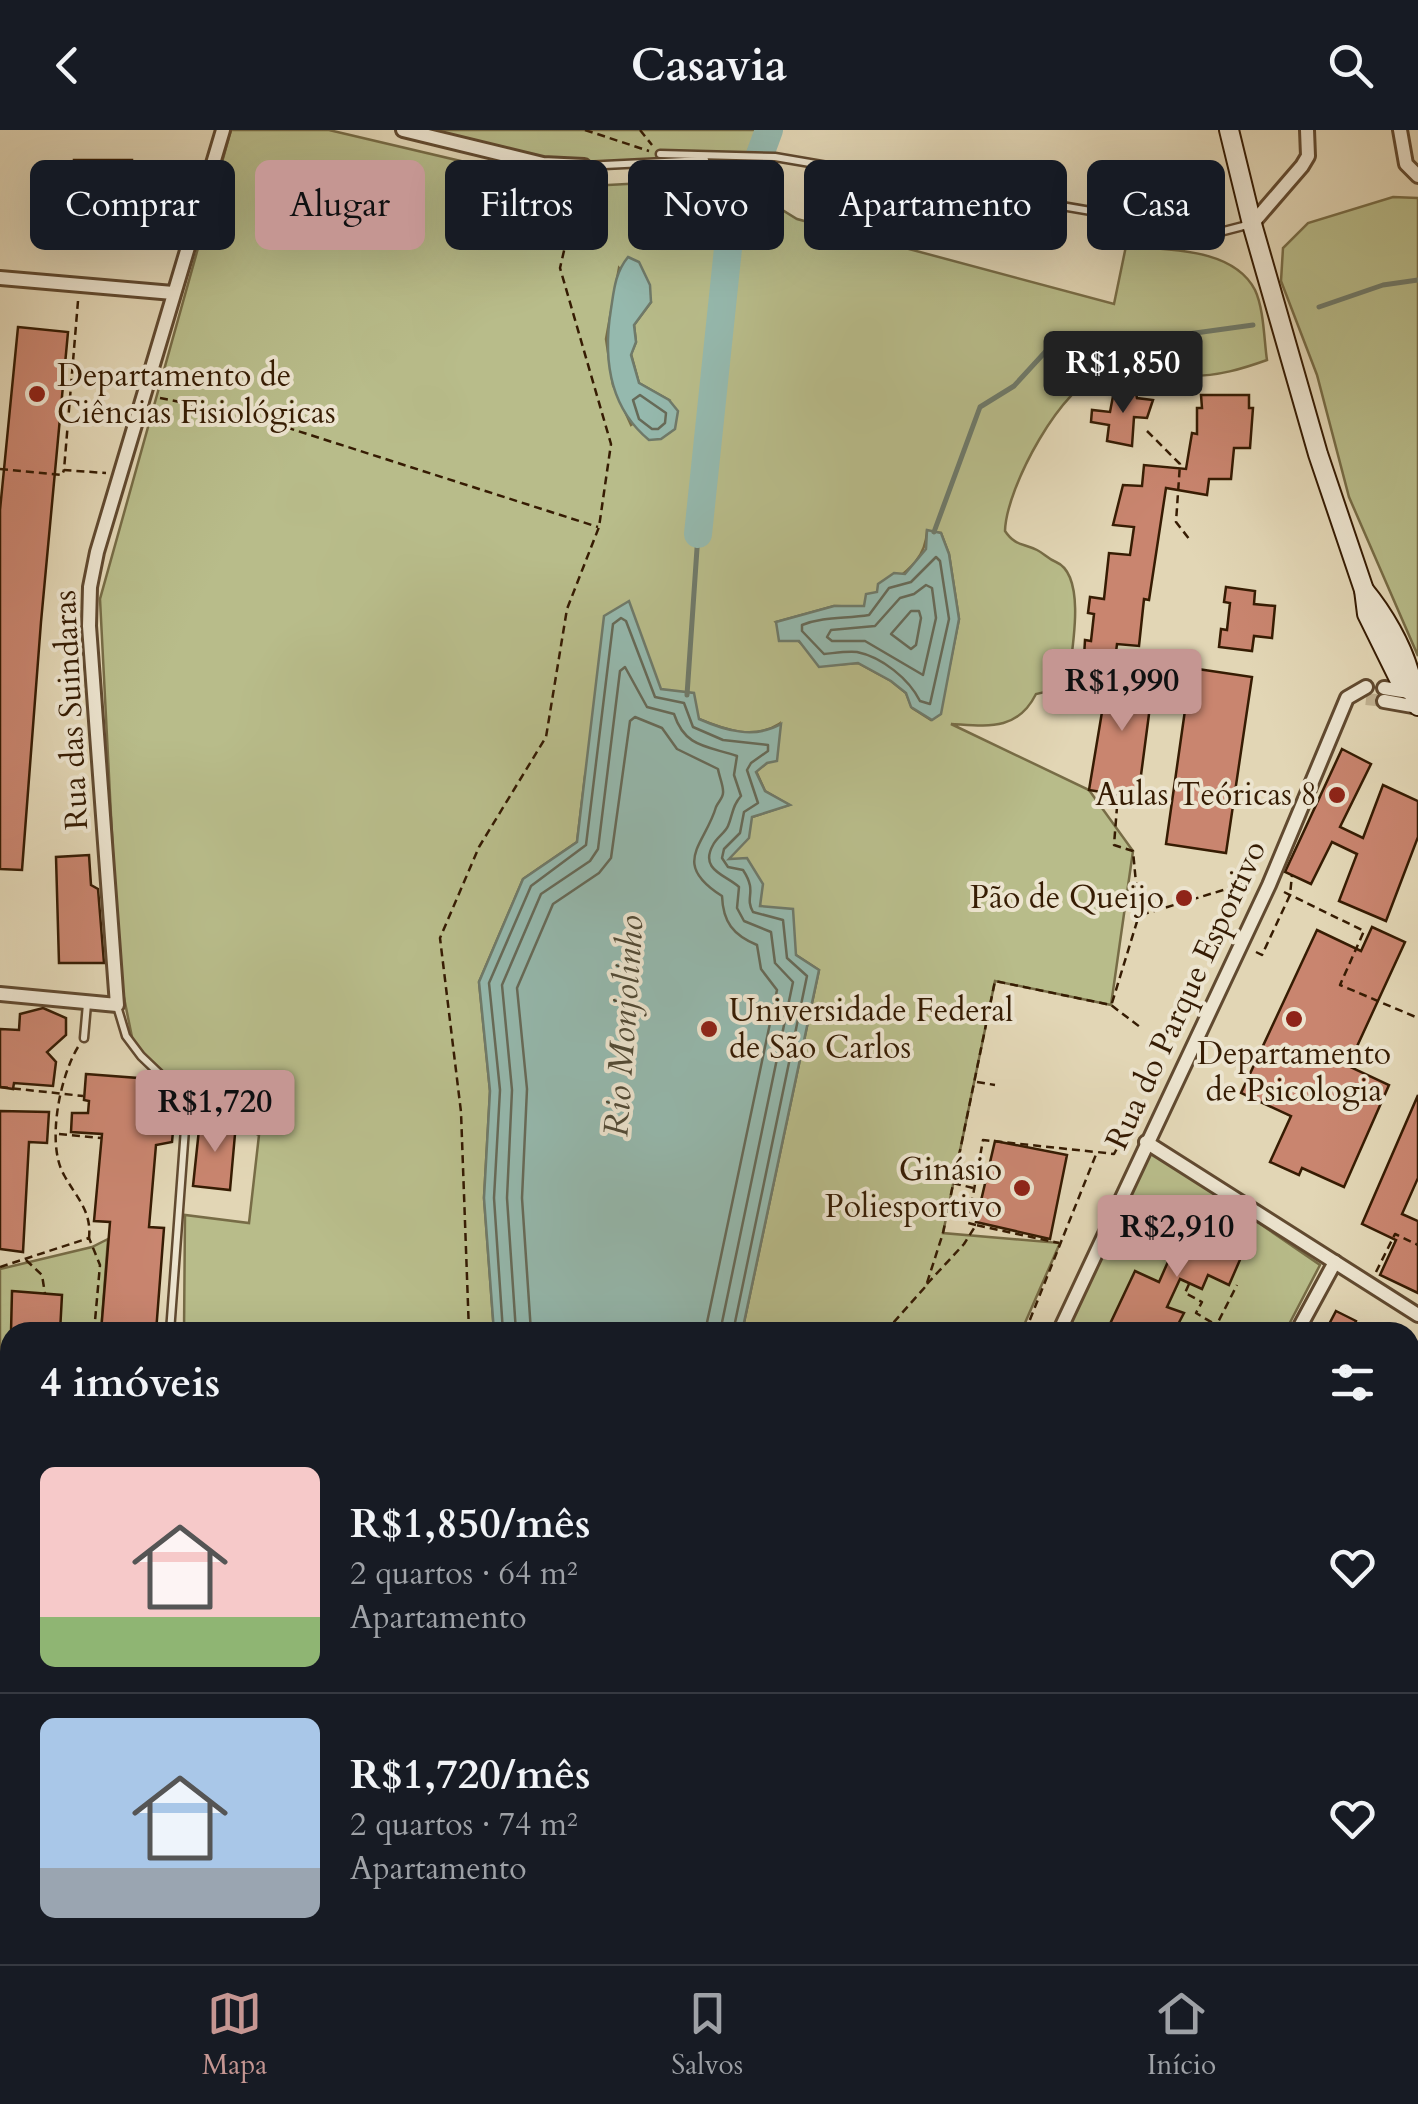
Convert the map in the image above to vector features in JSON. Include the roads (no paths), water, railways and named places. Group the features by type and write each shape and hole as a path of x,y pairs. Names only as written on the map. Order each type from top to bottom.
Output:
{"main road":[{"path":"1229,130 1318,454 1364,590 1379,608 1412,677 1416,702"}],"street":[{"name":"Rua das Suindaras","path":"116,1005 90,587 97,552 223,130"},
{"path":"402,130 526,160"},
{"path":"1252,224 1308,156 1307,130"},
{"path":"1400,130 1403,155 1414,174"},
{"path":"0,278 173,293"},
{"name":"Rua do Parque Esportivo","path":"1066,1322 1146,1142 1242,945 1347,698 1366,693"},
{"path":"1384,695 1416,702"},
{"path":"0,994 116,1005"},
{"path":"1146,1142 1418,1315"},
{"path":"1302,1322 1335,1262"},
{"path":"1070,1314 1071,1322"}],"lane":[{"path":"660,154 745,158"},
{"path":"608,165 775,157 1202,230 1220,232 1252,224"},
{"path":"84,1038 87,1004"},
{"path":"116,1005 126,1036 164,1078 186,1115 171,1322"}],"water":[{"path":"628,257 639,262 650,285 651,302 634,325 636,342 631,355 639,383 669,400 678,411 675,429 661,439 649,440 636,427 625,413 612,380 608,345 611,309 618,275"},
{"path":"927,530 941,533 949,554 959,619 941,714 932,720 911,707 906,693 891,681 858,663 819,667 799,641 779,641 776,622 834,606 864,606 866,594 877,592 878,584 894,573 905,574 926,549"},
{"path":"629,601 661,689 694,693 699,719 740,732 761,731 781,724 777,761 756,772 765,791 790,805 752,817 749,838 729,859 747,858 763,884 760,906 793,909 796,955 819,970 744,1322 493,1322 484,1198 490,1091 479,982 523,879 577,842 604,616"}],"waterway":[{"name":"Rio Monjolinho","path":"698,534 729,239 769,130"},
{"path":"1319,307 1383,285 1418,280"},
{"path":"934,532 980,407 1014,386 1047,350 1121,335 1159,338 1253,325"},
{"path":"687,695 698,534"}],"tunnel":[{"path":"1366,699 1384,701"}],"place":[{"name":"Departamento de Ciências Fisiológicas","path":"37,394"},
{"name":"Aulas Teóricas 8","path":"1337,795"},
{"name":"Pão de Queijo","path":"1184,898"},
{"name":"Departamento de Psicologia","path":"1294,1019"},
{"name":"Universidade Federal de São Carlos","path":"709,1029"},
{"name":"Ginásio Poliesportivo","path":"1022,1188"}]}
